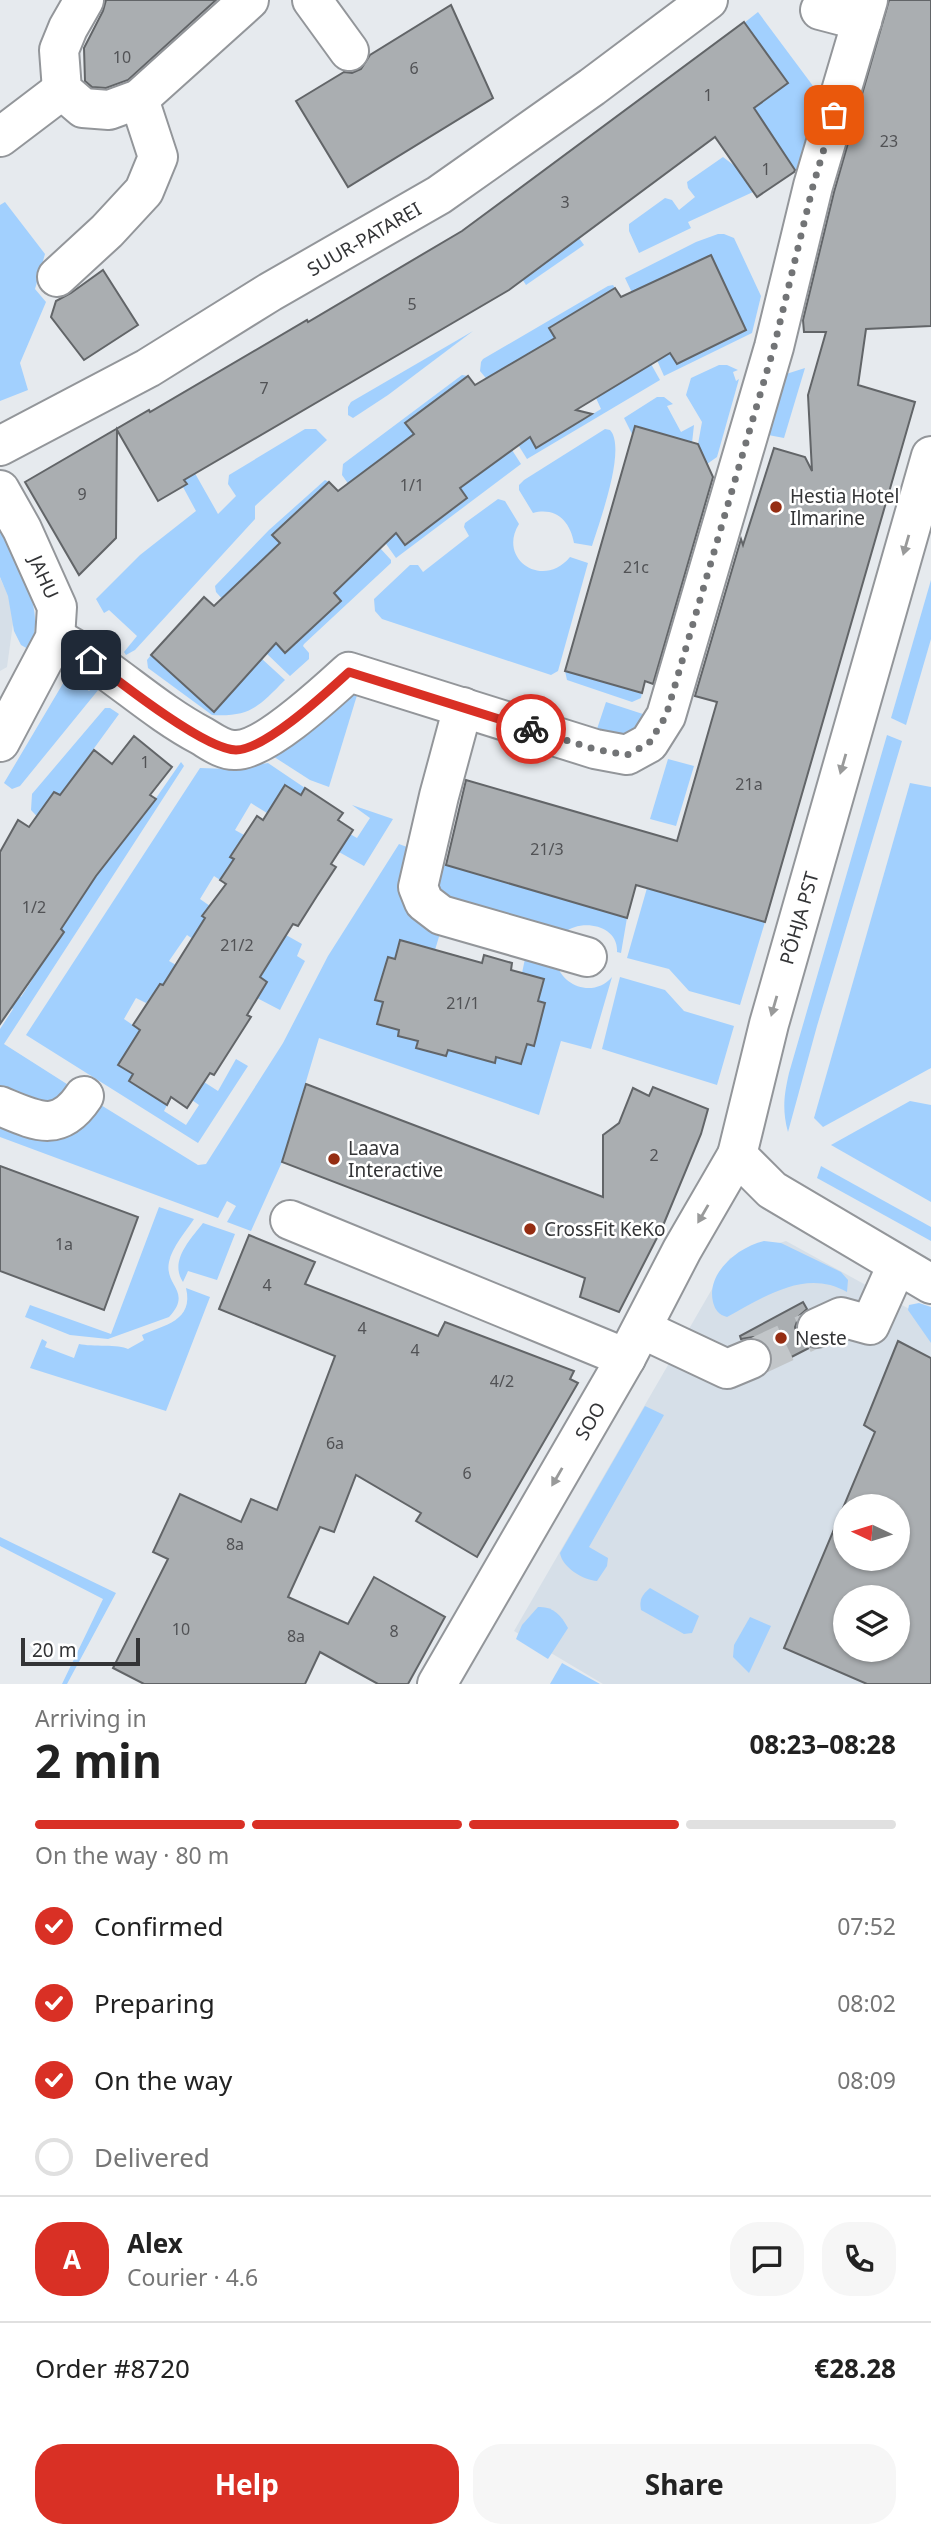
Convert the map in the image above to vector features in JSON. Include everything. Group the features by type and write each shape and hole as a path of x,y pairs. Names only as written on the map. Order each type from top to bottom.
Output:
{"street":[{"path":"84,0 59,50 62,90 83,108 109,110 139,99 240,8"},
{"path":"312,0 349,51"},
{"name":"SUUR-PATAREI","path":"0,446 148,368 270,292 325,263 439,195 592,87 708,0"},
{"path":"55,638 75,648 175,722 226,749 237,750 261,741 302,714 349,672 594,749 627,755 649,743 666,716 770,360 813,186 864,10 820,9"},
{"path":"0,137 62,90"},
{"path":"57,277 107,231 144,191 158,157 139,99"},
{"name":"PÕHJA PST","path":"737,1155 769,1024 931,456"},
{"name":"JAHU","path":"0,489 22,529 57,607 55,638 0,742"},
{"path":"463,707 420,876 418,887 424,902 441,915 587,957"},
{"path":"0,1105 34,1120 54,1122 73,1112 84,1096"},
{"path":"737,1155 772,1190 931,1284"},
{"name":"SOO","path":"437,1684 634,1343 682,1250 737,1155"},
{"path":"290,1220 634,1343 727,1369 751,1359"},
{"path":"817,1328 841,1317 870,1325 897,1265"}],"shaded area":[{"path":"758,12 819,94 796,171 754,109 788,83 744,23"},
{"path":"723,157 736,167 753,192 688,222 691,228 639,253 629,231 629,224 665,198 672,200 679,210 695,197 687,182"},
{"path":"5,202 45,254 35,289 46,302 20,363 28,390 0,401 0,205"},
{"path":"483,218 579,238 584,245 526,285"},
{"path":"718,234 734,238 761,296 752,333 664,376 656,358 669,350 677,364 746,330 711,255 637,303 625,278 696,242"},
{"path":"613,285 615,288 549,328 555,338 494,374 494,388 480,371 483,359"},
{"path":"473,331 388,395 353,418 348,415 351,402"},
{"path":"651,364 660,380 527,459 517,443 528,434 537,448 601,409 596,398"},
{"path":"719,365 738,370 733,372 736,381 739,379 717,457 707,464 698,444 702,422 686,395 691,378"},
{"path":"805,368 784,438 763,434 783,375"},
{"path":"462,375 468,376 406,422 414,434 355,478 354,492 342,475 343,464"},
{"path":"657,397 664,397 673,404 667,406 681,432 694,425 692,443 635,427 632,434 624,418"},
{"path":"154,421 192,468 218,514 236,496 228,484 229,475 305,429 316,429 327,440 255,506 255,519 135,650 126,655 124,652 137,636 109,610 104,613 96,599 140,555 196,511 183,487 186,484"},
{"path":"605,429 610,430 614,439 615,452 614,469 605,504 592,546 574,543 569,528 561,518 549,512 533,513 519,490 519,485"},
{"path":"512,450 521,464 396,558 384,541 395,531 406,545 467,499 460,488"},
{"path":"325,480 329,482 273,535 280,543 229,591 224,601 216,592 215,586 269,530"},
{"path":"498,499 505,501 519,524 514,537 514,549 518,559 526,566 548,571 570,557 588,563 558,671 551,675 382,619 375,611 374,599 410,565 418,565 423,572 469,536 464,527 465,523"},
{"path":"0,529 22,572 33,604 34,635 28,649 21,645 14,631 8,596 0,577"},
{"path":"380,548 391,563 304,644 309,659 290,676 265,652 274,640 286,653 341,601 334,593"},
{"path":"0,578 15,609 7,667 0,671"},
{"path":"931,580 931,639 906,725 891,718"},
{"path":"151,655 214,712 262,659 285,680 261,703 245,712 212,715 148,668 147,660"},
{"path":"565,671 642,693 641,698 632,702 567,680"},
{"path":"68,675 89,691 94,686 99,689 20,786 12,789 4,783"},
{"path":"354,690 358,692 329,787 310,780 268,753"},
{"path":"606,702 649,716 632,731 610,736 595,735"},
{"path":"105,708 119,714 60,795 54,792 41,810 45,825 31,810 32,794"},
{"path":"887,735 902,741 788,1132 784,1102 789,1073"},
{"path":"668,759 694,766 676,826 650,819"},
{"path":"181,762 184,766 4,1044 70,1086 58,1102 40,1104 0,1087 0,1029 13,1009 5,1002 12,991 21,997 32,980 27,974 50,953 64,933 56,926 122,843 115,838 134,812 143,817"},
{"path":"268,763 305,788 301,795 267,813 251,803 235,830 244,835 230,857 234,859 220,880 214,876 200,899 210,906 209,921 196,941 187,935 169,961 176,965 163,985 160,984 146,1003 136,998 124,1019 140,1030 118,1065 133,1074 129,1081 167,1105 164,1111 186,1125 199,1105 192,1100 204,1082 218,1091 236,1059 248,1066 198,1143 26,1035 200,768 230,769"},
{"path":"910,783 931,787 931,1068 823,1127 814,1118"},
{"path":"352,805 393,819 364,866 339,852 350,834 357,838 370,818"},
{"path":"399,844 415,850 441,930 435,950 401,940 395,959 388,958 376,999 383,1002 377,1024 399,1030 398,1036 418,1041 416,1048 445,1056 448,1050 494,1063 496,1057 521,1064 527,1044 534,1045 545,1004 538,1001 544,979 522,973 526,954 556,962 565,978 580,987 596,987 612,977 591,1049 561,1041 539,1115 319,1038 282,1162 251,1231 227,1222 236,1206 227,1201 218,1218 0,1137 0,1120 96,1102 198,1165 206,1164 283,1043 328,956"},
{"path":"440,863 627,918 621,953 617,952 612,936 598,927 580,926 564,933 444,898 436,889"},
{"path":"647,888 765,922 740,1005 689,991 669,969 627,958"},
{"path":"286,935 302,944 297,956 305,961 280,1010 257,998 267,982 252,972"},
{"path":"620,977 665,990 684,1011 734,1026 717,1085 602,1049"},
{"path":"910,1101 931,1105 931,1202 831,1145"},
{"path":"821,1166 931,1227 931,1241 817,1178"},
{"path":"159,1207 194,1219 176,1245 169,1262 170,1277 178,1294 178,1301 169,1317 108,1339 70,1335 25,1317 30,1305 111,1334"},
{"path":"203,1223 235,1234 217,1280 188,1271 183,1282 179,1274 180,1259 187,1244"},
{"path":"764,1241 781,1243 841,1272 848,1280 847,1292 831,1285 801,1284 771,1294 727,1317 722,1315 714,1305 712,1291 719,1272 735,1255"},
{"path":"786,1241 931,1321 931,1684 603,1684 514,1631 730,1258"},
{"path":"186,1288 210,1297 166,1411 30,1368 42,1339 47,1342 45,1347 74,1358 79,1344 128,1349 144,1340 142,1335 181,1315 186,1308"},
{"path":"919,1303 931,1307 931,1343 908,1310 909,1305"},
{"path":"645,1406 664,1415 589,1547 608,1558 607,1566 597,1581 586,1578 569,1568 560,1553"},
{"path":"0,1537 116,1593 67,1684 62,1684 103,1599 0,1546"},
{"path":"650,1588 699,1616 692,1633 684,1634 641,1610 642,1597"},
{"path":"538,1607 556,1612 568,1628 548,1659 516,1639 522,1625"},
{"path":"750,1617 771,1626 749,1673 733,1657 734,1645"},
{"path":"562,1663 600,1684 550,1684"}],"building":[{"path":"106,0 216,0 128,80 106,88 92,87 85,81 84,48"},
{"path":"889,0 931,0 931,326 866,329 858,385 915,402 765,922 636,885 627,918 446,865 466,780 677,841 717,702 695,696 741,539 743,545 774,448 805,457 812,471 808,395 826,332 804,332 803,320 834,192"},
{"path":"451,5 493,98 348,187 296,101 344,72 352,73 361,69 370,55"},
{"path":"744,22 788,83 754,108 794,172 757,197 715,137 509,290 184,480 187,484 158,501 117,430 116,538 79,575 25,482 307,320 308,322 462,231"},
{"path":"711,255 746,330 677,364 670,353 576,410 592,414 536,448 530,437 460,488 467,498 405,545 396,533 334,593 341,601 285,653 276,643 214,712 151,655 204,597 214,606 280,543 272,535 329,482 338,491 414,434 405,423 468,376 475,385 555,338 549,328 615,288 621,297"},
{"path":"103,270 138,325 84,360 51,317 56,301"},
{"path":"635,426 698,444 713,477 653,684 645,681 642,693 565,671"},
{"path":"134,736 172,767 150,795 156,799 96,876 61,929 64,932 0,1024 0,852 18,820 29,827 54,792 60,795 94,750 112,764"},
{"path":"285,785 301,795 305,788 343,813 338,820 353,830 331,864 336,867 298,926 293,924 260,977 267,982 247,1015 251,1017 214,1075 210,1073 187,1108 171,1097 167,1105 129,1081 133,1074 118,1065 140,1030 133,1025 160,984 163,985 205,918 202,916 226,884 220,880 234,859 230,857 257,816 263,820"},
{"path":"400,940 482,963 484,955 512,963 511,970 544,979 538,1001 545,1003 534,1046 527,1044 521,1064 496,1057 495,1063 448,1050 446,1056 416,1048 418,1041 398,1036 399,1030 377,1024 383,1002 375,1000 388,957 395,959"},
{"path":"306,1084 603,1197 603,1135 619,1123 633,1088 649,1096 653,1087 708,1109 701,1134 662,1228 619,1312 580,1297 585,1278 282,1162"},
{"path":"0,1166 138,1217 104,1310 0,1271"},
{"path":"249,1235 315,1262 305,1284 438,1336 445,1322 574,1371 570,1379 578,1383 477,1557 416,1521 421,1513 356,1475 334,1532 320,1527 288,1597 348,1624 374,1577 445,1617 408,1684 378,1684 320,1652 305,1684 144,1684 113,1668 168,1559 153,1552 180,1494 241,1522 251,1499 277,1510 335,1356 219,1309"},
{"path":"803,1302 807,1309 799,1316 795,1327 797,1338 809,1348 770,1368 773,1361 765,1342 753,1337 741,1339 740,1336"},
{"path":"898,1341 931,1358 931,1684 867,1684 784,1648 833,1532 833,1572 910,1572 910,1494 849,1494 875,1432 864,1425"}],"tunnel":[{"path":"751,1359 817,1328"}],"way so far":[{"path":"531,729 594,749 627,755 649,743 666,716 774,347 813,186 834,115"}],"place":[{"name":"Hestia Hotel Ilmarine","path":"776,507"},
{"name":"Laava Interactive","path":"334,1159"},
{"name":"CrossFit KeKo","path":"530,1229"},
{"name":"Neste","path":"781,1338"}],"route":[{"path":"91,660 175,722 226,749 250,747 302,714 349,672 531,729"}]}
